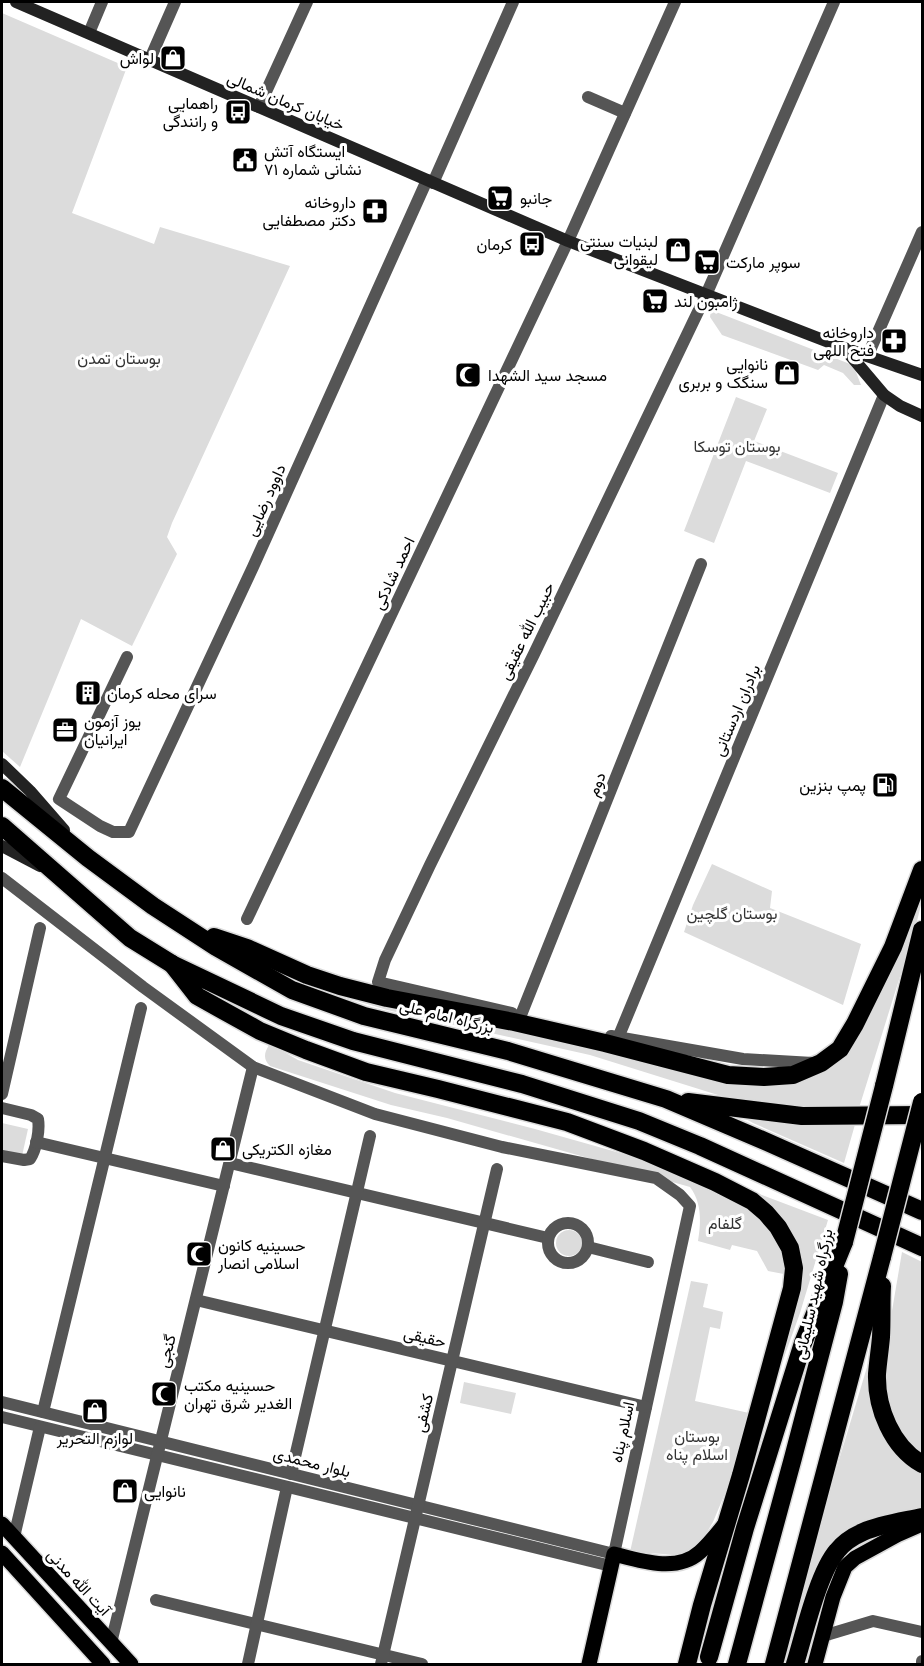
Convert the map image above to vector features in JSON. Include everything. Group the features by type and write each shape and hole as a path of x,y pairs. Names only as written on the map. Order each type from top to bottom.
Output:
{"highway":[{"name":"بزرگراه امام علی","path":"2,788 88,858 153,906 216,947 292,990 364,1016 508,1051 666,1100 922,1211"},
{"path":"2,826 130,938 172,964 280,1016 394,1053 522,1084 639,1121 700,1146 922,1247"},
{"path":"191,930 247,948 307,975 387,998 514,1022 728,1075 779,1077 806,1070 821,1063 840,1049 893,947 922,870"},
{"name":"بزرگراه شهید سلیمانی","path":"737,1665 834,1302 844,1242 922,930"},
{"path":"172,964 197,996 260,1031 366,1072 556,1119 615,1139 715,1182 752,1201 778,1227 790,1248 794,1268 792,1288 687,1665"},
{"path":"666,1100 802,1116 922,1115"},
{"path":"774,1665 922,1102"},
{"path":"741,1475 803,1343 844,1242"},
{"path":"882,1257 881,1335 877,1375 881,1407 895,1436 905,1450 922,1464"},
{"path":"708,1661 745,1528 803,1343"},
{"path":"795,1665 825,1571 836,1551 865,1531 922,1517"}],"main road":[{"name":"خیابان کرمان شمالی","path":"16,2 568,241 844,348 922,375"},
{"path":"844,348 884,395 900,406 922,416"},
{"path":"2,764 30,791 88,858"},
{"path":"2,846 57,875"},
{"name":"آیت الله مدنی","path":"2,1524 131,1665"},
{"path":"613,1560 677,1563 687,1560 698,1554 725,1524"},
{"path":"815,1665 833,1597 845,1567 855,1558 922,1524"},
{"path":"2,1553 103,1665 111,1643"},
{"name":"اسلام پناه","path":"589,1665 613,1560"}],"street":[{"path":"89,33 102,2"},
{"path":"150,59 175,2"},
{"path":"259,107 307,2"},
{"name":"داوود رضایی","path":"127,657 58,799 113,832 129,832 513,2"},
{"name":"احمد شادکی","path":"247,919 568,241 675,2"},
{"name":"حبیب الله عقیقی","path":"521,1015 378,982 385,960 430,865 706,295 834,2"},
{"path":"588,97 625,113"},
{"path":"868,356 922,232"},
{"name":"برادران اردستانی","path":"618,1038 884,395"},
{"name":"دوم","path":"521,1015 701,564"},
{"path":"2,878 143,987 253,1067"},
{"path":"2,1094 40,928"},
{"path":"43,1412 141,1008"},
{"path":"521,1015 618,1038 743,1059 821,1063"},
{"name":"گنجی","path":"111,1643 253,1067"},
{"name":"اسلام پناه","path":"253,1067 375,1114 502,1147 656,1178 680,1195 690,1206 613,1560"},
{"path":"2,1108 31,1115 38,1119 39,1126 30,1160 2,1156"},
{"path":"291,1474 370,1136"},
{"path":"36,1142 224,1186"},
{"path":"230,1163 548,1238"},
{"name":"کشفی","path":"382,1660 497,1169"},
{"path":"569,1222 576,1224 586,1233 588,1247 576,1262 563,1263 557,1260 549,1250 548,1238 551,1231 562,1223 569,1222"},
{"path":"588,1247 648,1262"},
{"name":"حقیقی","path":"196,1300 646,1407"},
{"name":"بلوار محمدی","path":"2,1402 291,1474 417,1512"},
{"name":"بلوار محمدی","path":"2,1417 287,1487 417,1512 613,1560"},
{"path":"14,1537 40,1426"},
{"path":"248,1665 287,1487"},
{"path":"156,1600 257,1624 382,1660 422,1665"},
{"path":"823,1636 873,1621 922,1632"}],"green space":[{"name":"بوستان تمدن","path":"2,13 127,67 72,213 154,244 160,227 290,266 172,523 167,537 177,554 132,646 81,619 20,767 2,751"},
{"path":"711,310 850,364 861,385 854,385 843,373 824,365 818,370 722,335 710,317"},
{"name":"بوستان توسکا","path":"736,397 767,409 754,441 838,473 830,493 746,461 714,543 684,531"},
{"name":"بوستان گلچین","path":"712,864 772,891 770,908 861,944 843,1005 684,932 693,905"},
{"path":"922,883 922,901 916,925 859,1108 797,1109 734,1100 590,1055 387,1010 326,991 289,976 543,1034 683,1070 824,1069"},
{"name":"گلفام","path":"269,1045 298,1060 395,1093 666,1166 754,1210 778,1235 789,1275 768,1271 757,1251 732,1245 730,1250 698,1241 700,1213 697,1200 690,1187 447,1118 391,1105 270,1066 265,1056"},
{"path":"737,1114 856,1121 844,1163"},
{"path":"2,1123 28,1129 22,1156 2,1151"},
{"path":"749,1190 828,1220 800,1313 774,1385 799,1284"},
{"path":"569,1230 578,1234 582,1243 578,1252 569,1256 560,1252 556,1243 560,1234"},
{"path":"902,1252 922,1262 922,1457 907,1442 896,1426 883,1385 885,1352"},
{"name":"بوستان اسلام پناه","path":"691,1281 708,1284 703,1307 723,1312 720,1329 710,1327 695,1401 749,1413 731,1479 713,1522 700,1544 680,1555 630,1552"},
{"path":"877,1334 874,1383 922,1472 922,1508 845,1531 840,1536 787,1664 783,1664 826,1503"},
{"path":"464,1382 516,1393 511,1414 460,1403"}],"place":[{"name":"لواش","path":"173,58"},
{"name":"راهمایی و رانندگی","path":"238,112"},
{"name":"ایستگاه آتش نشانی شماره ۷۱","path":"245,160"},
{"name":"جانبو","path":"500,198"},
{"name":"داروخانه دکتر مصطفایی","path":"375,211"},
{"name":"کرمان","path":"532,244"},
{"name":"لبنیات سنتی لیقوانی","path":"678,250"},
{"name":"سوپر مارکت","path":"707,262"},
{"name":"ژامبون لند","path":"655,301"},
{"name":"داروخانه فتح اللهی","path":"894,341"},
{"name":"نانوایی سنگک و بربری","path":"787,373"},
{"name":"مسجد سید الشهدا","path":"468,375"},
{"name":"سرای محله کرمان","path":"88,693"},
{"name":"یوز آزمون ایرانیان","path":"65,730"},
{"name":"پمپ بنزین","path":"885,785"},
{"name":"مغازه الکتریکی","path":"223,1149"},
{"name":"حسینیه کانون اسلامی انصار","path":"199,1254"},
{"name":"حسینیه مکتب الغدیر شرق تهران","path":"164,1394"},
{"name":"لوازم التحریر","path":"95,1411"},
{"name":"نانوایی","path":"125,1491"}]}
